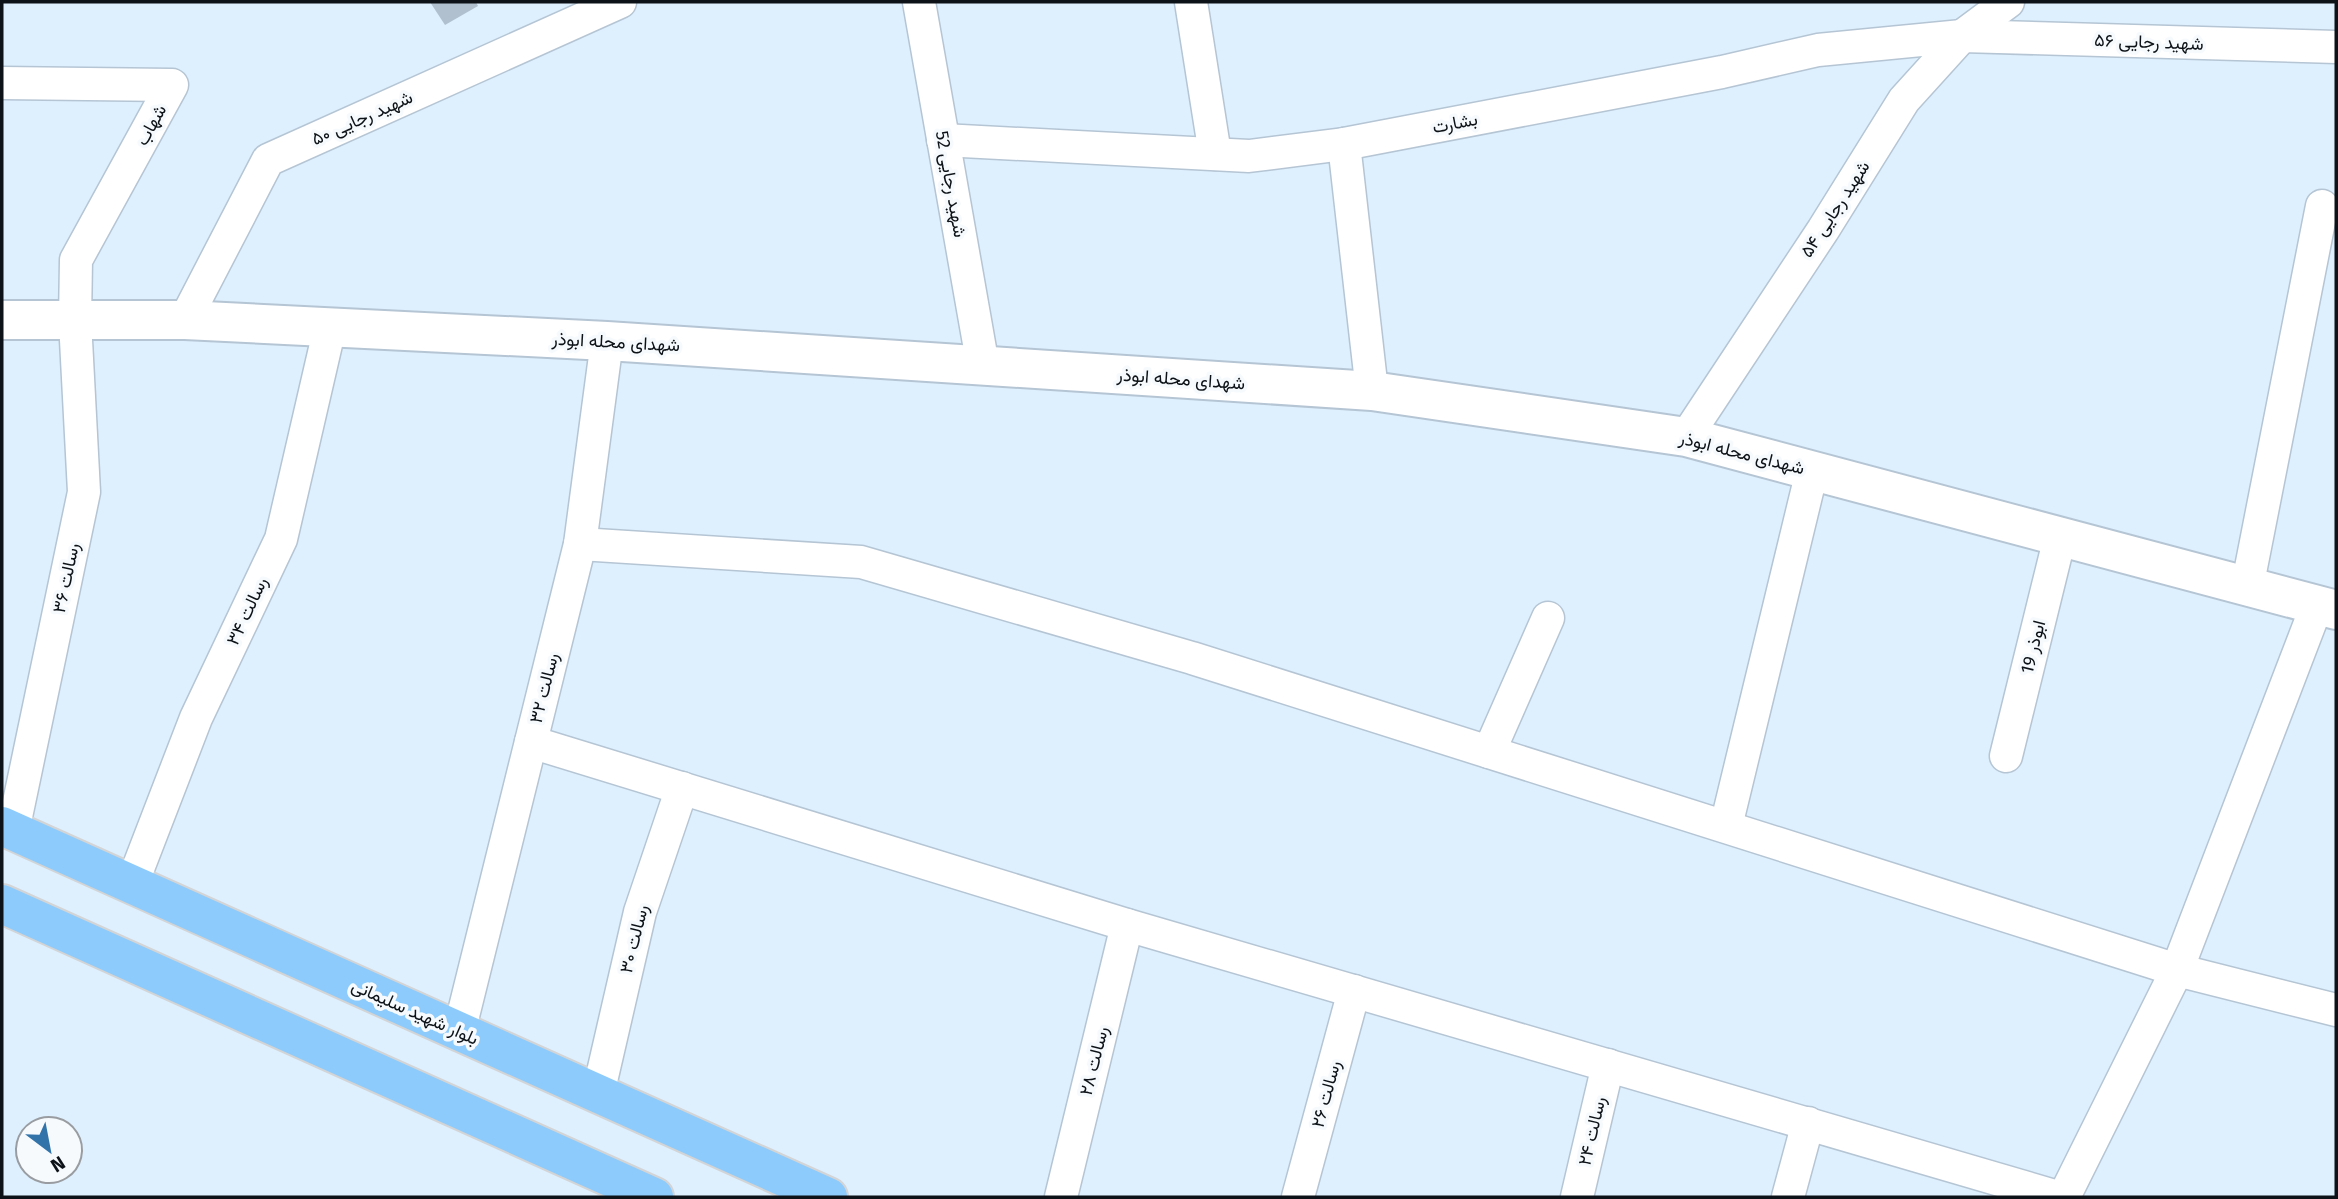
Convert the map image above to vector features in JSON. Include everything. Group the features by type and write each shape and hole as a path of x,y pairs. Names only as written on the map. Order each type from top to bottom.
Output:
{"main road":[{"name":"بلوار شهید سلیمانی","path":"8,829 828,1197"},
{"path":"2,904 654,1197"}],"street":[{"name":"شهید رجایی ۵۰","path":"185,320 268,160 620,2"},
{"name":"شهید رجایی 52","path":"919,2 983,366"},
{"path":"1191,2 1215,154"},
{"name":"شهید رجایی ۵۴","path":"1686,437 1823,230 1904,100 1962,36 2008,2"},
{"name":"بشارت","path":"943,140 1248,156 1344,144 1722,72 1818,50 1962,36"},
{"name":"شهید رجایی ۵۶","path":"1962,36 2336,47"},
{"name":"شهاب","path":"2,83 172,85 76,260 75,321"},
{"path":"1344,144 1372,391"},
{"path":"2247,588 2322,206"},
{"name":"شهدای محله ابوذر","path":"2,320 185,320 607,341 1372,391 1686,437 2247,588 2327,607"},
{"name":"رسالت ۳۶","path":"8,829 83,492 75,321"},
{"name":"رسالت ۳۴","path":"132,884 196,718 281,539 330,327"},
{"name":"رسالت ۳۲","path":"459,1032 580,544 607,341"},
{"path":"1726,827 1812,471"},
{"name":"ابوذر 19","path":"2007,756 2060,537"},
{"path":"580,544 861,562 1192,658 2177,970 2336,1010"},
{"path":"2064,1197 2177,970 2327,607"},
{"path":"1489,752 1548,618"},
{"path":"531,742 1128,925 2058,1197"},
{"name":"رسالت ۳۰","path":"598,1094 640,912 682,788"},
{"name":"رسالت ۲۸","path":"1061,1197 1128,925"},
{"name":"رسالت ۲۶","path":"1298,1197 1353,990"},
{"name":"رسالت ۲۴","path":"1577,1197 1608,1065"},
{"path":"1788,1197 1808,1123"}],"building":[{"path":"430,2 476,2 478,6 445,25"}]}
